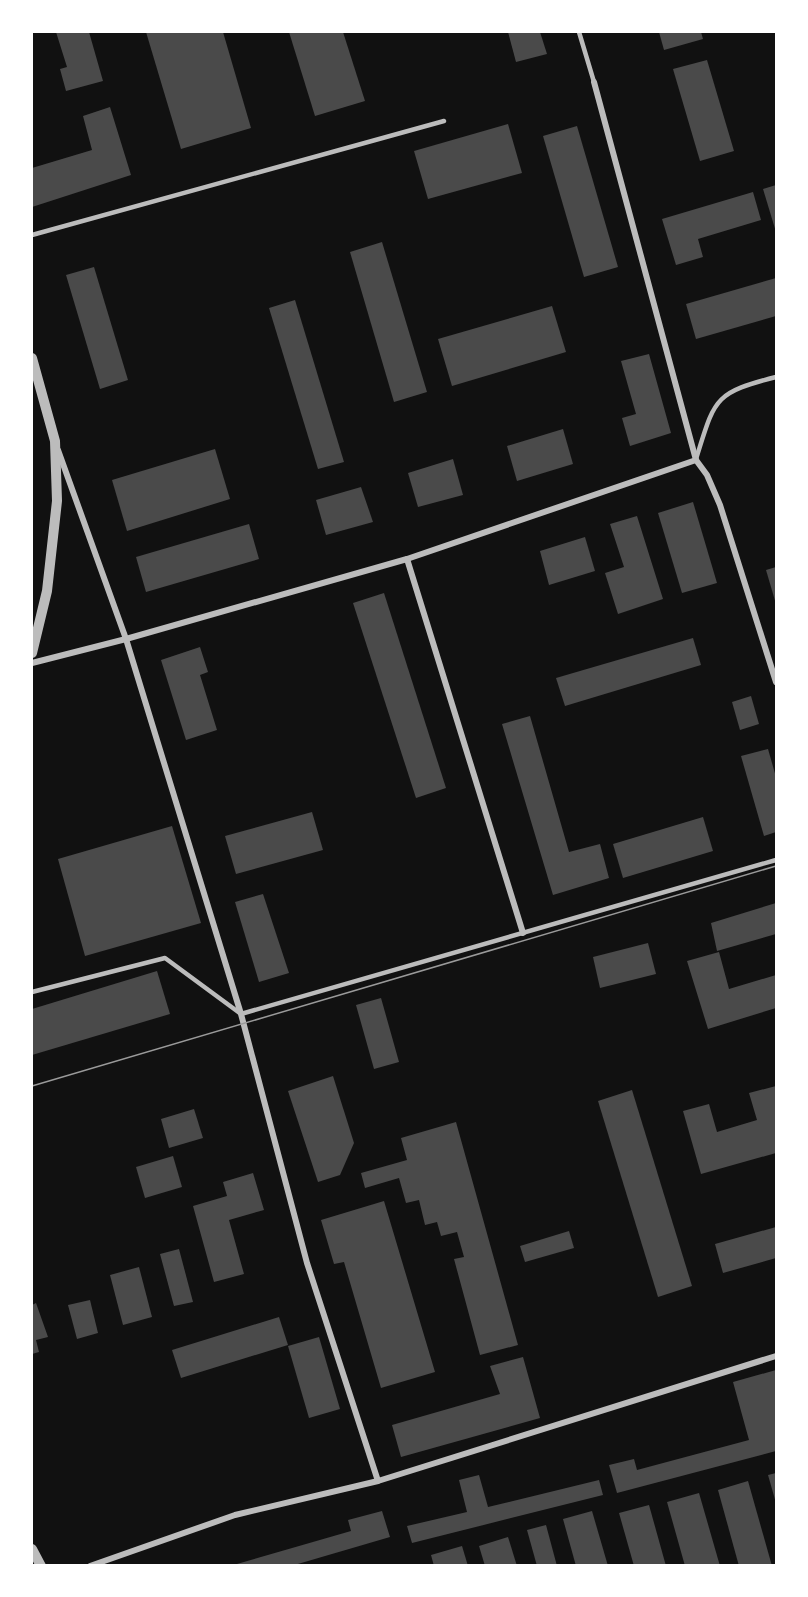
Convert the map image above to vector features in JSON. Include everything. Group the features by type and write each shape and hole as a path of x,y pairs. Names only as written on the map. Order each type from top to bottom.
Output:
{"street":[{"path":"594,82 696,460 707,475 720,505 777,682"},
{"path":"32,358 55,441 126,639 241,1014 307,1263 378,1481"},
{"path":"32,653 47,591 57,501 55,441"},
{"path":"32,663 126,639 407,559 696,460"},
{"path":"407,559 523,933"},
{"path":"90,1566 235,1515 378,1481 777,1356"},
{"path":"32,1549 41,1566"}],"lane":[{"path":"579,32 594,82"},
{"path":"32,235 444,121"},
{"path":"696,460 716,404 723,397 743,386 777,377"},
{"path":"32,992 165,958 241,1014 777,860"}],"building":[{"path":"56,32 89,32 103,81 66,91 60,69 67,67"},
{"path":"146,32 223,32 251,128 181,149"},
{"path":"289,32 343,32 365,101 315,116"},
{"path":"508,32 540,32 547,54 516,62"},
{"path":"659,32 701,32 703,39 664,50"},
{"path":"707,60 734,151 700,161 673,69"},
{"path":"110,107 131,175 32,207 32,168 92,150 83,116"},
{"path":"508,124 522,173 428,199 414,151"},
{"path":"577,126 618,267 584,277 543,136"},
{"path":"776,185 776,232 763,189"},
{"path":"753,192 761,220 698,239 703,257 676,265 662,219"},
{"path":"382,242 427,392 394,402 350,252"},
{"path":"94,267 128,380 100,389 66,275"},
{"path":"776,278 776,316 696,339 686,304"},
{"path":"295,300 344,462 318,469 269,308"},
{"path":"552,306 566,352 452,386 438,339"},
{"path":"649,354 671,433 630,446 622,418 636,414 621,361"},
{"path":"563,429 573,464 517,481 507,446"},
{"path":"215,449 230,499 127,531 112,480"},
{"path":"453,459 463,495 418,507 408,473"},
{"path":"361,487 373,522 326,535 316,500"},
{"path":"693,502 717,583 682,593 658,513"},
{"path":"637,516 663,599 618,614 605,573 624,567 610,524"},
{"path":"249,524 259,559 146,592 136,557"},
{"path":"585,537 595,571 549,585 540,551"},
{"path":"776,567 776,604 766,570"},
{"path":"384,593 446,788 416,798 353,603"},
{"path":"693,638 701,665 565,706 556,678"},
{"path":"200,647 208,672 200,675 217,730 186,740 161,660"},
{"path":"751,696 759,724 740,730 732,702"},
{"path":"530,716 569,852 600,844 609,878 553,895 502,724"},
{"path":"768,749 776,777 776,832 764,836 741,756"},
{"path":"312,812 323,850 236,874 225,836"},
{"path":"703,817 713,851 623,878 613,844"},
{"path":"172,826 201,923 85,956 58,859"},
{"path":"263,894 289,973 259,982 235,902"},
{"path":"776,903 776,934 717,951 711,923"},
{"path":"648,943 656,974 600,988 593,957"},
{"path":"719,952 729,989 776,975 776,1008 708,1029 687,961"},
{"path":"157,971 170,1014 32,1055 32,1009"},
{"path":"381,998 399,1062 374,1069 356,1005"},
{"path":"333,1076 354,1143 340,1175 318,1182 288,1091"},
{"path":"776,1086 776,1153 701,1174 683,1111 709,1104 717,1132 757,1120 749,1093"},
{"path":"632,1090 692,1286 658,1297 598,1101"},
{"path":"194,1109 203,1138 169,1148 161,1119"},
{"path":"456,1122 518,1345 480,1355 454,1259 464,1257 457,1232 441,1236 437,1222 425,1225 419,1200 406,1203 399,1178 365,1188 361,1173 407,1160 401,1138"},
{"path":"173,1156 182,1187 145,1198 136,1167"},
{"path":"253,1173 264,1210 229,1220 244,1274 214,1282 193,1206 227,1196 223,1182"},
{"path":"384,1201 435,1372 381,1388 344,1262 334,1264 321,1220"},
{"path":"776,1227 776,1258 723,1273 715,1244"},
{"path":"569,1231 574,1248 525,1262 520,1246"},
{"path":"179,1249 193,1302 174,1306 160,1254"},
{"path":"139,1267 152,1317 123,1325 110,1275"},
{"path":"90,1300 98,1333 77,1339 68,1305"},
{"path":"36,1303 48,1337 36,1340 39,1352 32,1354 32,1305"},
{"path":"279,1317 288,1345 181,1378 172,1350"},
{"path":"319,1337 340,1409 309,1418 288,1346"},
{"path":"523,1357 540,1418 401,1457 392,1425 500,1394 490,1366"},
{"path":"776,1370 776,1451 617,1493 609,1465 634,1459 637,1470 749,1440 733,1382"},
{"path":"776,1473 776,1503 768,1475"},
{"path":"479,1475 488,1507 599,1480 603,1495 412,1543 407,1526 467,1512 459,1480"},
{"path":"748,1481 772,1566 739,1566 718,1490"},
{"path":"699,1493 720,1566 685,1566 667,1502"},
{"path":"649,1505 666,1566 634,1566 619,1513"},
{"path":"382,1511 390,1537 291,1566 230,1566 351,1531 348,1520"},
{"path":"592,1511 608,1566 576,1566 563,1519"},
{"path":"546,1525 557,1566 537,1566 527,1530"},
{"path":"508,1537 517,1566 485,1566 479,1546"},
{"path":"462,1546 468,1566 434,1566 431,1555"}],"tram line":[{"path":"32,1086 776,866"}]}
